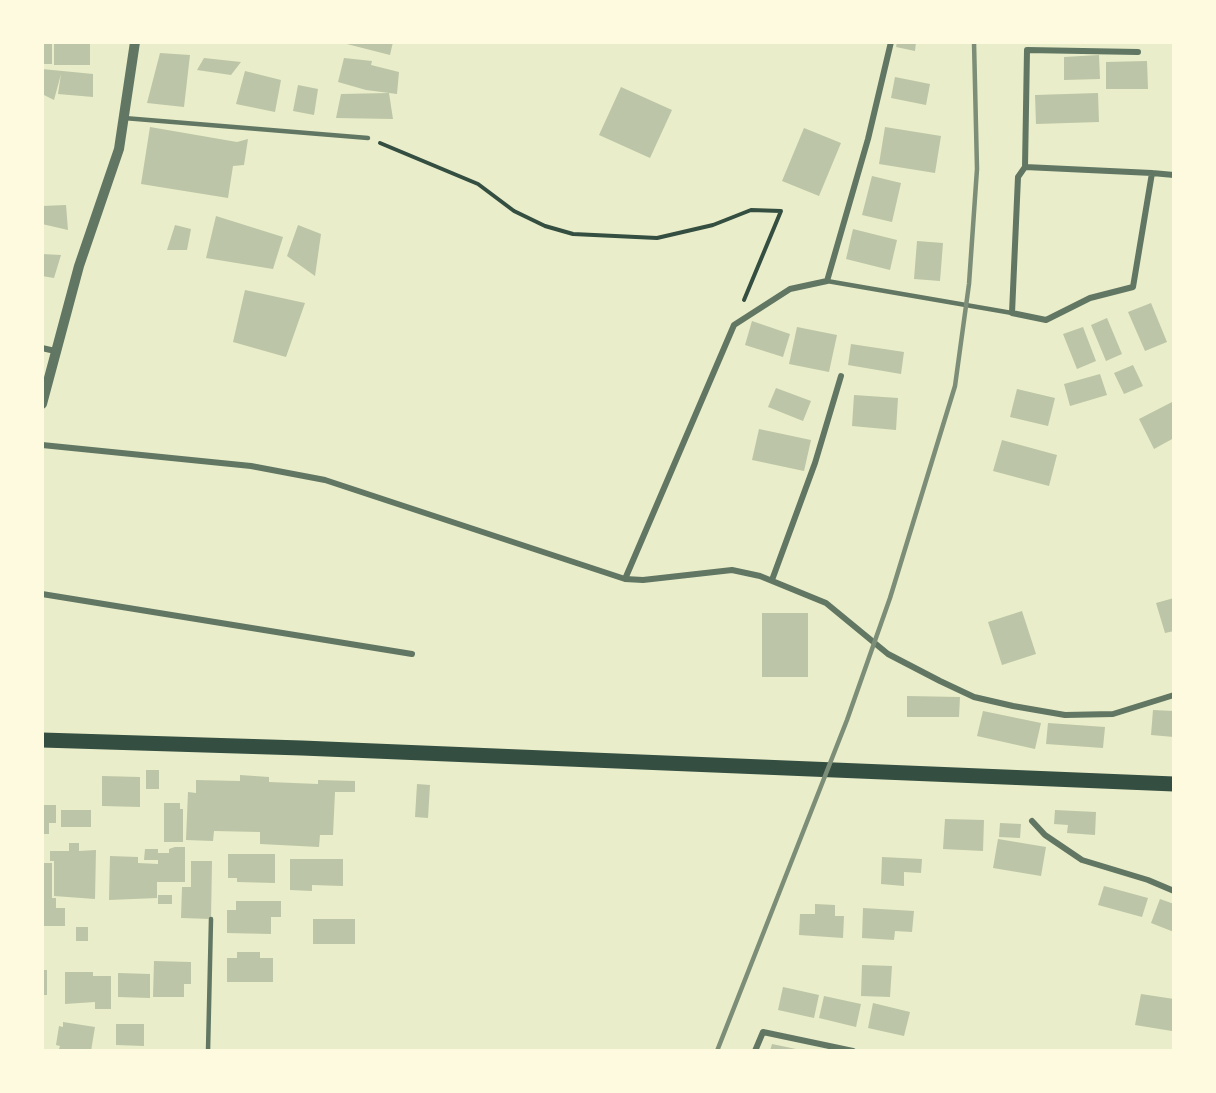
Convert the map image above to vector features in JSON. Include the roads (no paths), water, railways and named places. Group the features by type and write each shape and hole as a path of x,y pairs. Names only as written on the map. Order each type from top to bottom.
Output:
{"main road":[{"path":"42,740 314,748 1174,784"}],"street":[{"path":"42,404 79,266 118,149 135,42"},
{"path":"626,579 734,325 790,289 827,281 868,139 891,42"},
{"path":"1138,52 1027,50 1025,167 1018,177 1012,313 1046,320 1090,298 1133,287 1152,173"},
{"path":"1025,167 1174,175"},
{"path":"42,348 55,351"},
{"path":"772,580 815,463 841,376"},
{"path":"42,445 251,466 325,480 626,579 643,580 732,570 772,580 826,603 888,654 974,697 1040,712 1097,715 1129,711 1174,694"},
{"path":"42,594 412,654"},
{"path":"1032,821 1045,835 1082,860 1148,880 1174,891"},
{"path":"755,1051 763,1032 853,1051"}],"lane":[{"path":"124,118 369,138"},
{"path":"827,281 1012,313"},
{"path":"208,1051 211,919"}],"railway":[{"path":"717,1051 847,720 890,598 955,386 969,284 977,169 974,42"}]}
